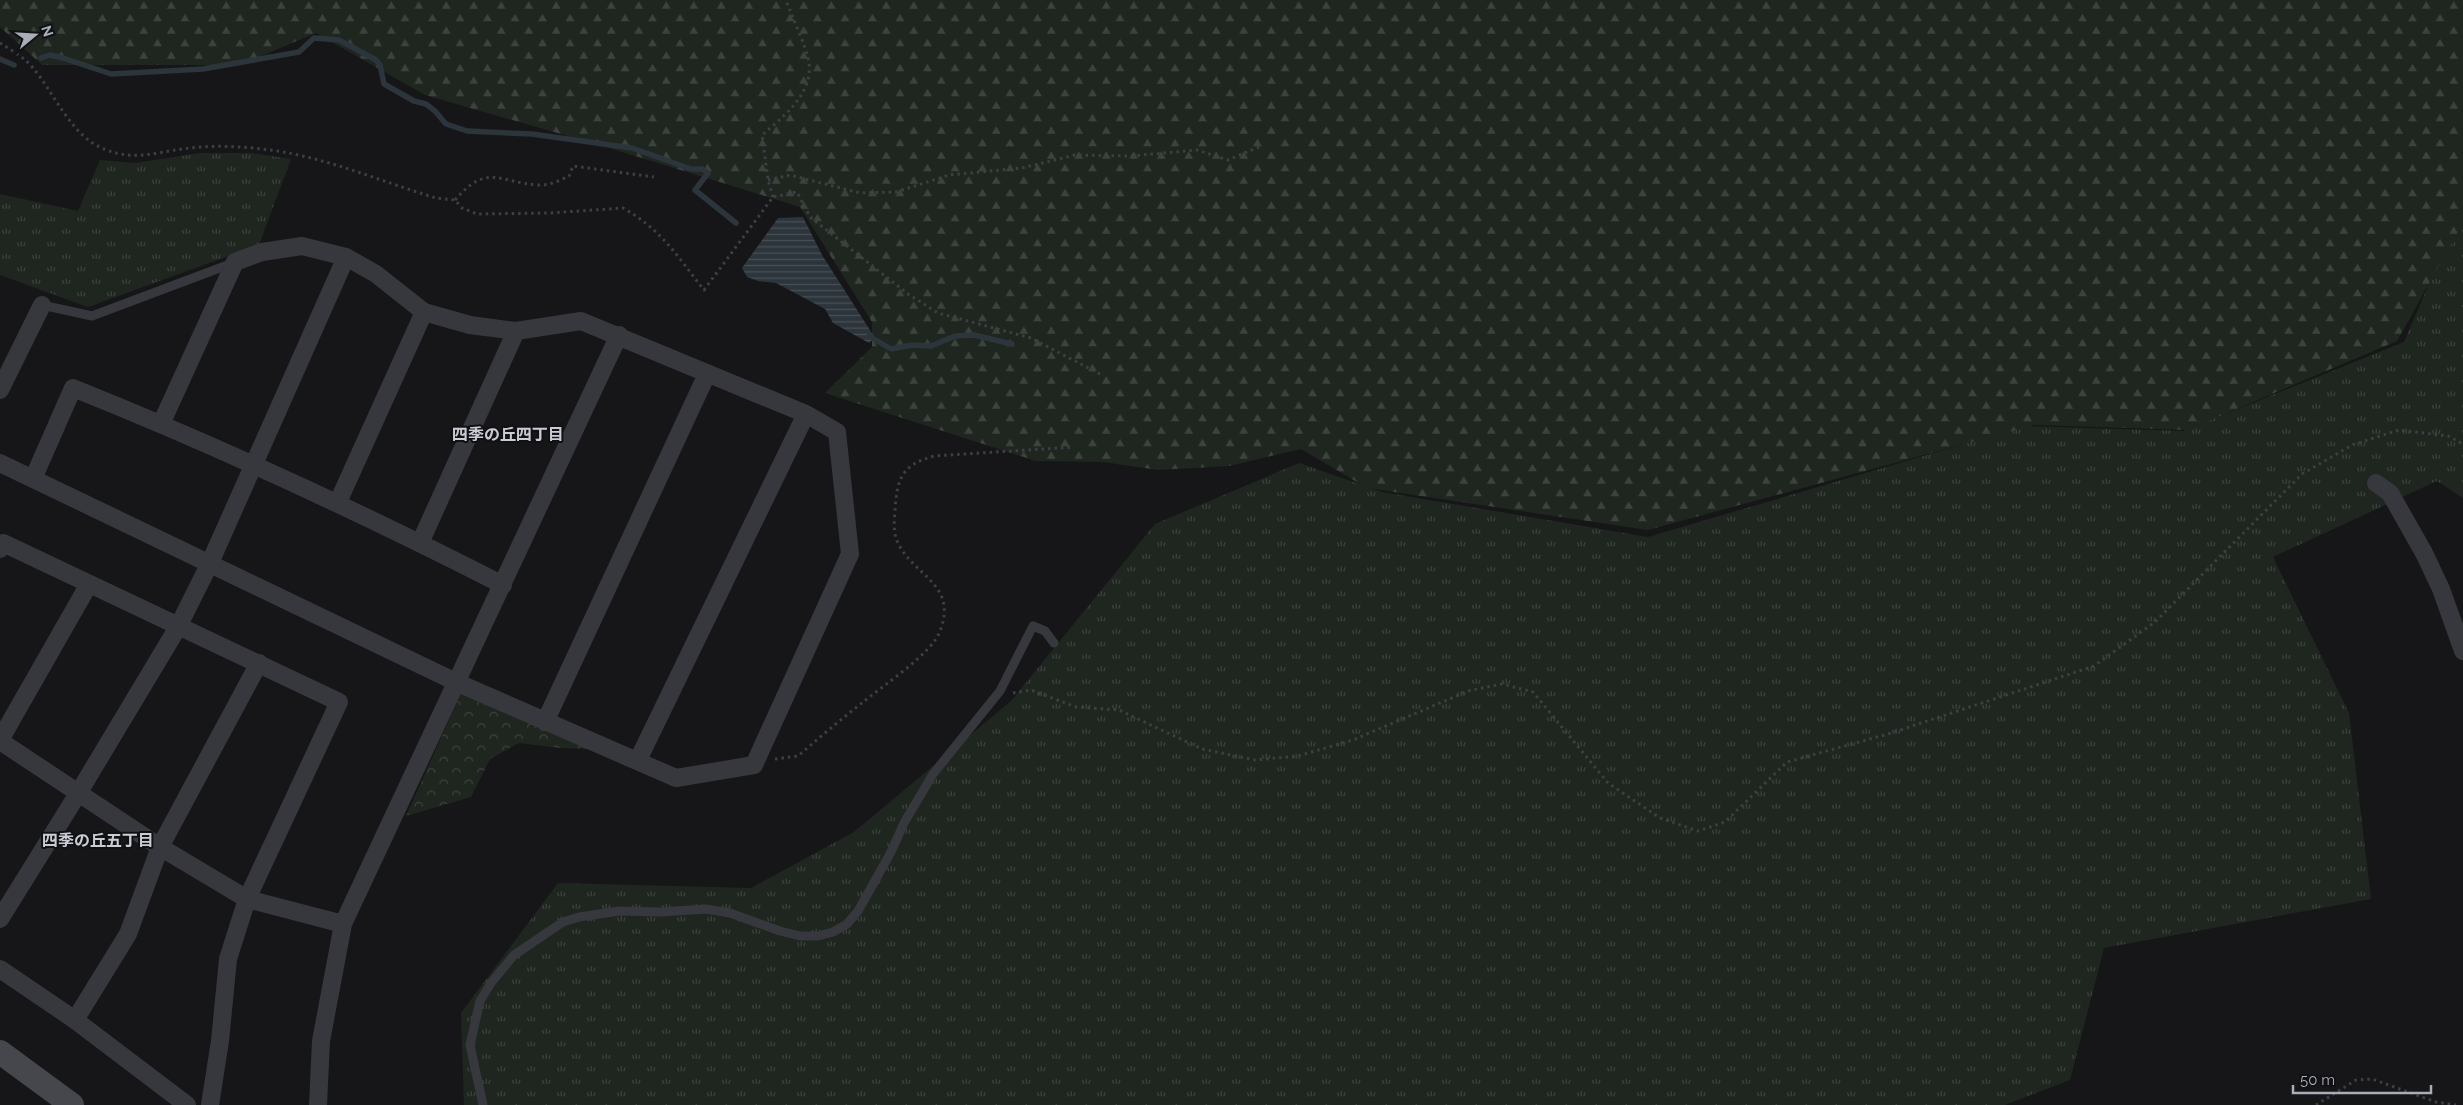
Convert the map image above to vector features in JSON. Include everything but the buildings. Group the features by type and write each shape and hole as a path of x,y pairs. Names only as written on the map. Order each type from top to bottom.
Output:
{"street":[{"path":"0,463 458,683 676,778 754,765 850,554 836,432 806,414 707,374 619,335 581,321 516,331 470,325 424,312 376,274 346,257 302,246 262,252 235,262 161,424"},
{"path":"0,919 178,627 209,565 346,257"},
{"path":"0,390 42,305"},
{"path":"338,502 424,312"},
{"path":"420,543 516,331"},
{"path":"318,1105 321,1041 343,924 458,683 619,335"},
{"path":"545,722 707,374"},
{"path":"33,479 73,388 254,464 338,502 503,585"},
{"path":"638,760 806,414"},
{"path":"2376,483 2390,493 2424,553 2441,589 2463,651"},
{"path":"0,548 3,543 178,627 259,662 339,702 247,899 228,959 220,1041 210,1105"},
{"path":"89,584 0,741 79,792 160,848 247,899 343,924"},
{"path":"75,1020 128,934 160,848 259,662"},
{"path":"0,969 75,1020 187,1105"},
{"path":"0,1052 72,1105"}],"lane":[{"path":"42,305 92,316 235,262"},
{"path":"483,1105 470,1045 476,1015 480,1001 491,983 514,955 563,922 579,916 619,911 661,912 706,909 730,913 800,936 818,936 833,932 847,924 858,911 891,852 904,823 933,774 1000,691 1033,626 1045,630 1054,642"}],"path":[{"path":"773,197 768,180 762,135 785,115 807,87 808,79 809,62 786,0"},
{"path":"0,43 33,68 86,139 104,149 122,155 141,157 208,147 264,149 323,162 427,196 454,200 462,208 477,214 549,213 622,208 664,239 681,257 704,290 773,197 797,192 810,216 908,294 938,313 1031,338 1100,374"},
{"path":"768,180 790,175 860,193 896,192 949,176 1022,168 1075,155 1131,156 1197,150 1228,160 1259,147"},
{"path":"454,200 466,187 487,176 540,186 554,183 569,176 573,166 654,177"},
{"path":"1000,691 1007,694 1031,690 1076,708 1119,710 1202,748 1255,760 1298,756 1353,740 1468,691 1502,684 1532,692 1608,783 1660,818 1698,831 1725,822 1787,762 1888,734 2094,666 2154,622 2302,474 2352,445 2398,430 2448,436 2463,444"},
{"path":"758,756 770,760 798,756 923,654 940,632 943,603 938,591 930,578 903,552 895,534 896,488 906,470 915,462 934,456 1074,447"},
{"path":"2316,1105 2356,1080 2372,1079 2436,1102 2456,1105"}],"green space":[{"path":"0,0 2463,0 2463,223 2397,341 2187,430 2034,425 1648,530 1367,488 1301,449 1229,466 1158,470 1103,462 1036,461 825,393 872,347 872,322 800,207 606,147 425,95 316,33 240,65 42,65 0,27"},
{"path":"200,153 253,153 291,159 259,245 88,307 0,275 0,194 78,211 100,160 135,163"},
{"path":"2463,205 2463,498 2437,481 2273,557 2349,713 2371,899 2104,948 2070,1080 2005,1105 464,1105 461,1013 558,883 751,888 854,832 1011,701 1155,524 1299,463 1382,492 1648,537 2025,426 2183,431 2404,342"},
{"path":"462,691 597,749 560,748 519,743 490,759 471,797 406,816"}],"shaded area":[{"path":"803,217 822,255 875,338 869,343 833,323 825,309 776,283 758,281 747,277 742,268 778,218"}],"waterway":[{"path":"41,58 50,55 111,74 203,69 299,52 314,38 339,40 376,60 380,65 384,84 414,101 426,104 446,124 467,131 532,134 632,148 691,169 702,169 708,173 695,190 736,223"},
{"path":"0,59 14,65"},
{"path":"869,336 891,349 912,345 931,346 955,336 974,335 1012,344"}],"district":[{"name":"四季の丘四丁目","path":"508,434"},
{"name":"四季の丘五丁目","path":"98,840"}]}
